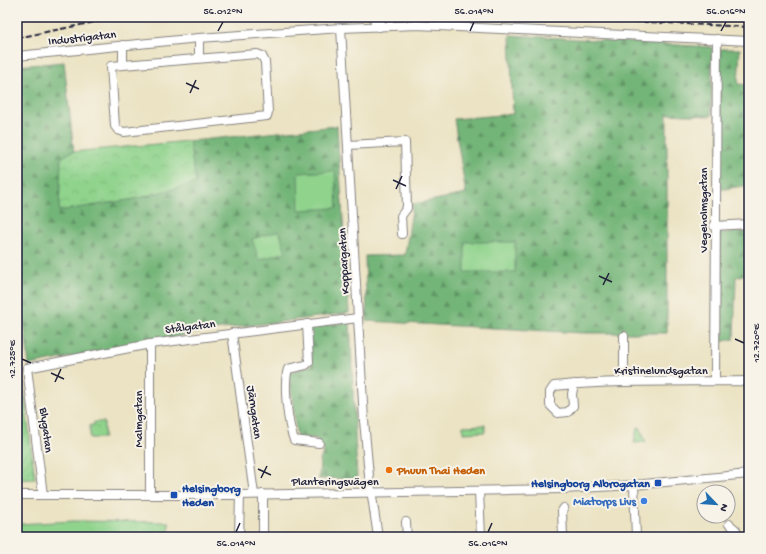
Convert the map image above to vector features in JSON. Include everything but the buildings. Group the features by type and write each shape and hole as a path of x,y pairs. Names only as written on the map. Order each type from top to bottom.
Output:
{"street":[{"path":"373,17 380,28"},
{"path":"380,28 382,17"},
{"name":"Industrigatan","path":"17,56 198,38 341,28 439,25 749,41"},
{"name":"Koppargatan","path":"341,28 364,427 371,493 378,537"},
{"path":"198,38 199,58"},
{"name":"Vegeholmsgatan","path":"714,382 714,226 717,39"},
{"path":"123,45 123,64"},
{"path":"257,54 262,56 265,62 267,116 121,132 115,126 111,67 113,65 123,64 257,54"},
{"path":"348,145 405,142 407,208 401,216 402,234"},
{"path":"714,226 749,224"},
{"name":"Stålgatan","path":"27,368 150,344 358,318"},
{"path":"307,324 309,362 306,365 288,369 285,377 294,440 319,443"},
{"name":"Järngatan","path":"232,333 254,494"},
{"path":"624,336 624,382"},
{"name":"Malmgatan","path":"150,344 150,494"},
{"name":"Blygatan","path":"27,368 43,495"},
{"name":"Kristinelundsgatan","path":"574,384 749,381"},
{"name":"Planteringsvägen","path":"17,495 240,495 479,491 634,485 749,474"},
{"path":"634,485 636,537"},
{"path":"479,491 481,537"},
{"path":"263,494 263,537"},
{"path":"239,537 240,495"},
{"path":"563,537 562,511 564,508"},
{"path":"406,522 407,537"},
{"path":"729,524 736,530 737,537"}],"green space":[{"path":"510,35 712,47 711,116 667,114 667,333 583,333 367,321 365,256 405,255 413,204 466,194 454,119 513,114"},
{"path":"720,49 740,49 738,84 749,85 749,185 718,190"},
{"path":"64,62 74,153 337,126 349,313 206,331 29,365 20,286 17,286 17,66"},
{"path":"189,141 196,183 134,199 59,211 61,158 71,152"},
{"path":"335,171 337,208 299,210 298,173"},
{"path":"279,231 286,252 259,260 252,239"},
{"path":"749,231 749,273 736,277 734,339 719,342 719,233"},
{"path":"465,242 515,242 515,272 465,272"},
{"path":"350,322 357,478 319,479 320,461 324,449 316,438 297,439 289,373 312,365 309,327"},
{"path":"17,334 35,479 17,480"},
{"path":"94,422 104,422 104,438 90,438 90,425 94,425"},
{"path":"485,425 485,432 463,433 463,426"},
{"path":"640,427 646,442 634,443 637,428"},
{"path":"74,521 169,522 168,537 17,537 17,524"}],"railway":[{"path":"17,38 119,17"},
{"path":"543,17 749,27"}],"place":[{"name":"Phuun Thai Heden","path":"389,470"},
{"name":"Helsingborg Albrogatan","path":"658,483"},
{"name":"Helsingborg Heden","path":"174,495"},
{"name":"Miatorps Livs","path":"644,501"}]}
